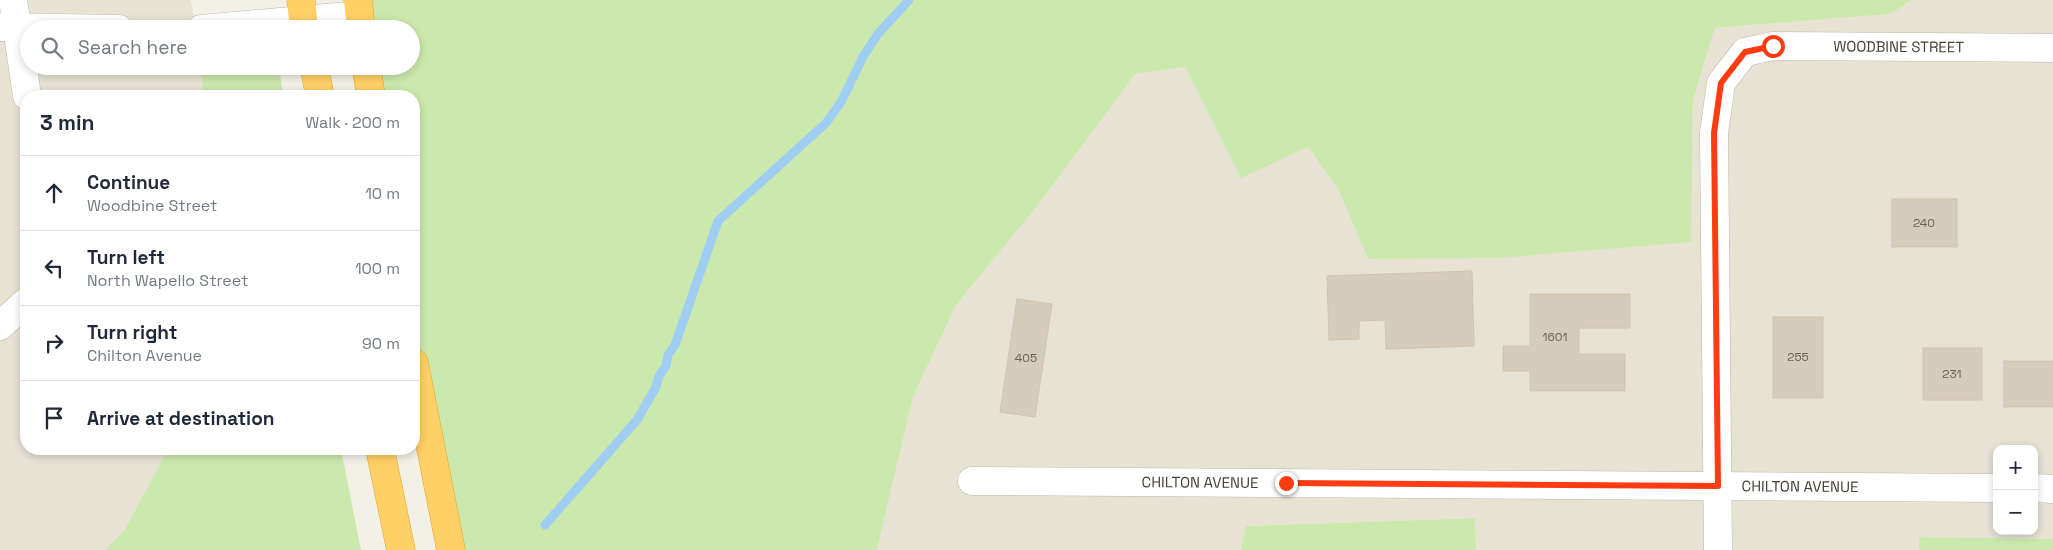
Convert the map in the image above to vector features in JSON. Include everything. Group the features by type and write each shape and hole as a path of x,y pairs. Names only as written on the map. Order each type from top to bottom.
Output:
{"highway":[{"path":"316,75 319,90"},
{"path":"368,75 370,90"},
{"path":"420,393 451,550"},
{"path":"381,455 401,550"}],"street":[{"path":"13,0 8,27 20,71"},
{"path":"272,20 303,16 359,15"},
{"name":"WOODBINE STREET","path":"1718,486 1714,133 1721,83 1745,52 1773,46 2053,48"},
{"path":"21,75 25,90"},
{"path":"0,326 20,308"},
{"name":"CHILTON AVENUE","path":"972,481 1993,488"},
{"path":"1718,486 1718,550"},
{"path":"2038,488 2053,489"}],"shaded area":[{"path":"0,0 191,0 194,20 20,20 20,75 201,75 203,90 20,90 20,455 165,455 125,529 105,550 0,550"},
{"path":"1912,0 2053,0 2053,539 1920,537 1919,550 1476,550 1475,518 1247,526 1241,550 877,550 913,397 956,305 1042,200 1135,74 1185,67 1241,177 1308,147 1339,191 1368,259 1690,242 1693,100 1715,28 1889,14"}],"green space":[{"path":"358,0 1912,0 1890,14 1715,28 1693,100 1691,242 1498,258 1368,259 1339,191 1308,147 1241,178 1185,67 1135,74 1042,200 956,305 913,397 877,550 451,550 420,393 420,90 370,90 368,75 420,75 420,20 360,20"},
{"path":"201,75 280,75 282,90 203,90"},
{"path":"165,455 342,455 361,550 105,550 125,529"},
{"path":"1475,518 1476,550 1241,550 1246,526"},
{"path":"1919,537 2053,539 2053,550 1919,550"}],"building":[{"path":"1892,199 1957,199 1957,247 1892,247"},
{"path":"1472,271 1474,346 1386,349 1385,320 1359,321 1359,339 1329,340 1327,276"},
{"path":"1530,294 1630,294 1630,328 1579,328 1579,354 1625,354 1625,391 1530,391 1530,371 1503,371 1503,346 1530,346"},
{"path":"1017,299 1052,304 1035,417 1000,412"},
{"path":"1773,317 1823,317 1823,398 1773,398"},
{"path":"1923,348 1982,348 1982,400 1923,400"},
{"path":"2004,361 2053,361 2053,407 2004,407"}],"waterway":[{"path":"545,525 637,420 656,387 659,376 666,366 668,355 675,345 718,221 826,123 841,102 864,55 878,34 909,0"}],"route":[{"path":"1286,483 1718,486 1714,133 1721,83 1745,52 1773,46"}]}
